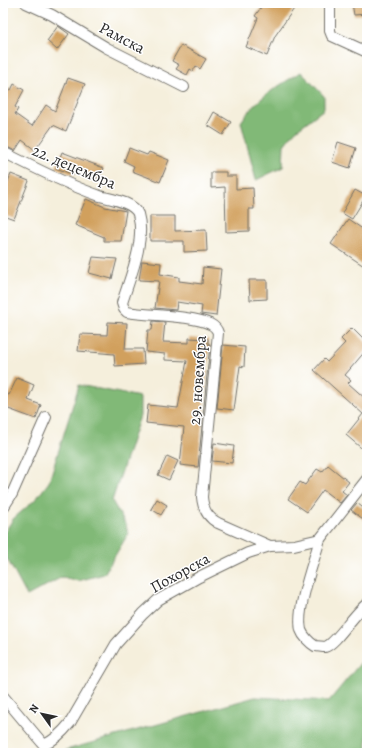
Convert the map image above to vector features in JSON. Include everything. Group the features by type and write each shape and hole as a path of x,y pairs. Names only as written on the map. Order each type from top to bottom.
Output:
{"street":[{"name":"Рамска","path":"26,3 52,15 107,48 184,87"},
{"path":"330,3 330,31 332,36 367,52"},
{"name":"22. децембра","path":"3,152 76,188 126,204 134,209"},
{"name":"29. новембра","path":"134,209 137,213 139,222 138,253 122,303 124,309 127,312 206,323 216,329 218,333 202,497 203,507 211,520 270,546"},
{"path":"3,508 12,494 46,417"},
{"path":"367,479 320,539 305,589 301,618 301,631 315,646 325,646 335,639 348,622 367,604"},
{"name":"Похорска","path":"44,749 70,723 116,644 158,600 199,577 248,553 270,546 294,545 320,539"},
{"path":"3,696 44,749"}],"green space":[{"path":"301,72 324,96 324,109 295,131 284,145 283,167 256,180 241,122 253,106 260,100 275,88"},
{"path":"79,385 140,397 140,416 112,501 126,525 128,534 104,574 78,581 62,577 27,596 3,551 3,535 13,519 36,499 49,482"},
{"path":"367,655 367,753 68,753 66,750 255,697 329,701"}],"building":[{"path":"264,3 298,3 275,36 267,56 246,47 258,18 255,16"},
{"path":"352,3 367,3 367,14 354,15"},
{"path":"58,26 69,34 57,50 47,41"},
{"path":"181,45 206,59 200,69 196,66 193,71 190,69 187,75 176,69 179,65 172,61"},
{"path":"68,78 85,84 66,131 53,125 35,150 22,140 15,151 3,145 3,86 11,90 14,84 24,90 15,107 18,109 15,114 32,126 46,105 55,111"},
{"path":"214,112 231,122 223,135 207,125"},
{"path":"338,142 356,148 350,168 332,162"},
{"path":"129,148 147,155 149,152 169,160 160,182 132,171 134,166 124,161"},
{"path":"62,152 104,168 99,179 76,169 74,175 56,168"},
{"path":"211,172 226,172 226,176 236,176 236,189 253,188 254,209 249,209 249,231 226,232 225,187 211,188"},
{"path":"11,174 29,181 14,219 3,215 3,194"},
{"path":"355,190 366,196 352,219 342,213"},
{"path":"86,199 105,207 126,211 121,241 104,241 104,237 75,225"},
{"path":"150,216 175,216 175,231 206,230 207,251 184,252 184,241 150,241"},
{"path":"348,219 367,232 367,268 331,244"},
{"path":"93,257 117,259 112,279 89,273"},
{"path":"142,261 161,263 160,274 179,277 179,281 202,284 203,267 221,269 216,316 201,314 202,306 177,302 176,310 155,308 159,281 139,280"},
{"path":"249,280 267,280 267,299 250,300"},
{"path":"153,321 165,322 163,342 189,343 189,338 208,339 208,344 210,344 198,467 180,465 184,427 146,423 148,405 178,408 187,361 165,360 165,354 146,352 148,330 152,330"},
{"path":"108,322 127,323 125,349 143,349 144,364 115,366 114,354 78,351 80,334 107,335"},
{"path":"352,328 367,343 367,349 345,375 351,380 348,383 367,400 367,453 346,435 363,414 314,370 324,359 327,362 345,343 341,339"},
{"path":"223,345 245,347 244,367 240,366 234,410 217,408"},
{"path":"17,378 34,385 28,400 41,405 36,419 3,407 3,393 9,395"},
{"path":"214,443 234,446 232,463 212,461"},
{"path":"167,456 178,461 169,480 158,475"},
{"path":"328,465 349,482 342,491 347,495 340,503 323,490 307,512 288,499 300,482 305,485 317,469 322,472"},
{"path":"157,499 167,505 161,515 151,509"},
{"path":"357,503 367,511 367,522 351,510"}]}
